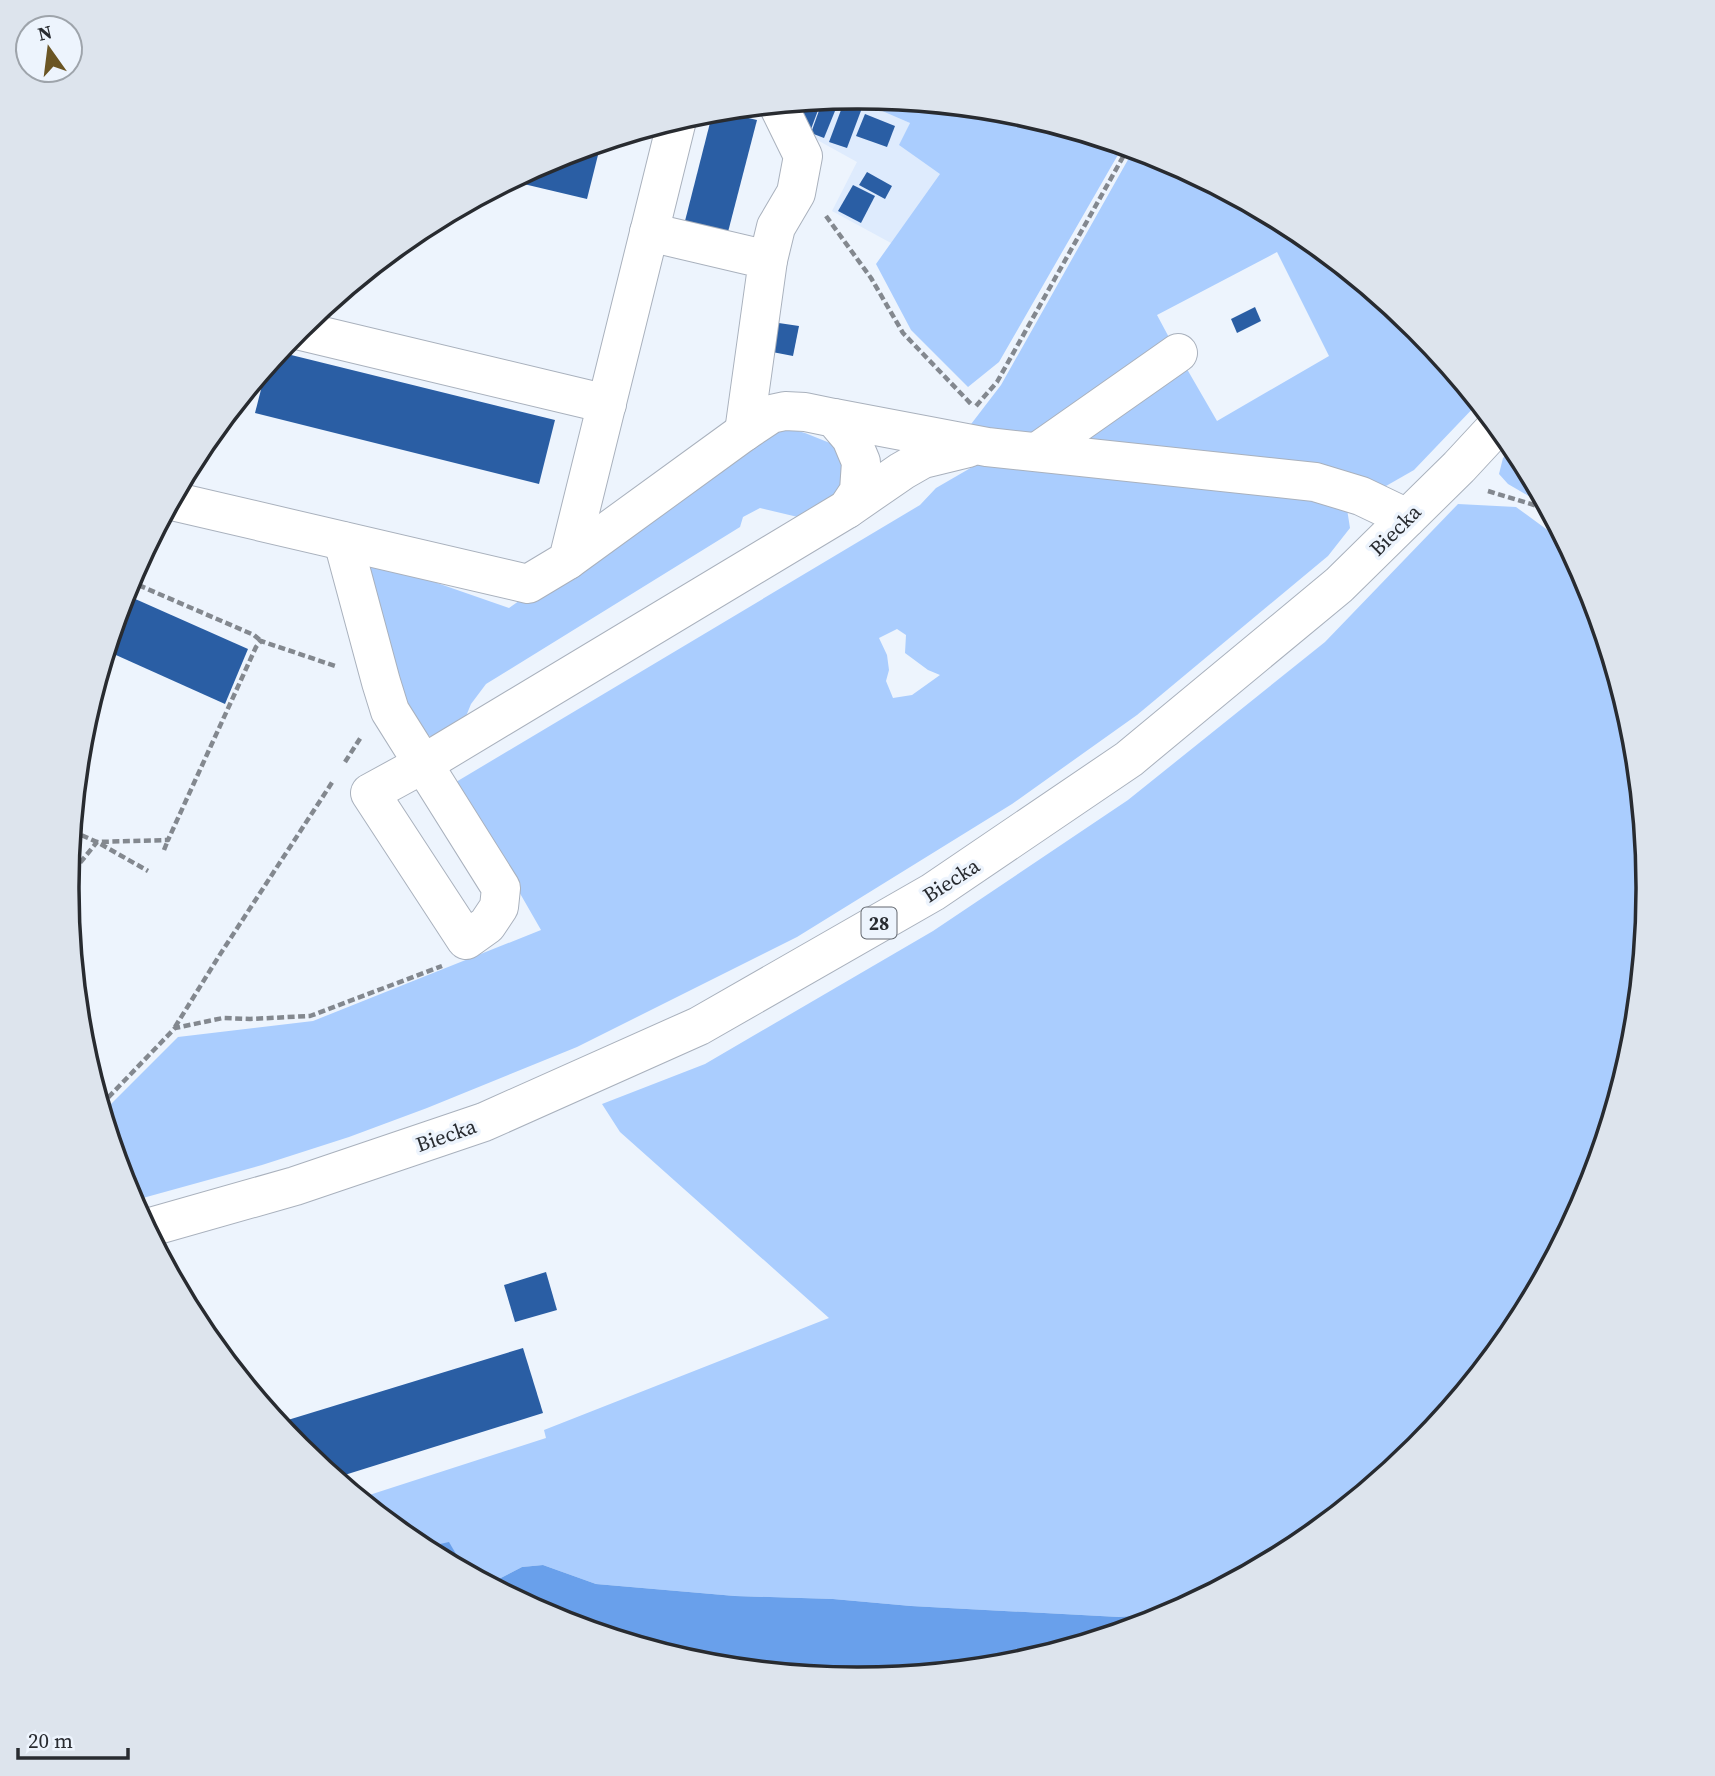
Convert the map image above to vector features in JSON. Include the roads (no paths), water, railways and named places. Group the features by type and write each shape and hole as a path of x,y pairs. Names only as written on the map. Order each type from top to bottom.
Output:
{"street":[{"path":"744,432 768,260 776,227 796,193 803,156 782,113"},
{"path":"568,560 673,132"},
{"path":"649,232 768,260"},
{"path":"311,333 607,404"},
{"path":"1037,452 1178,353"},
{"path":"181,503 528,584 568,560 744,432 771,414 785,411 805,412 987,447 1315,482 1361,496 1407,518"},
{"path":"834,418 851,438 861,461 859,491 847,509"},
{"name":"Biecka","path":"156,1225 295,1186 484,1122 699,1026 933,892 1129,759 1339,585 1490,434"},
{"path":"342,541 390,711 423,764 847,509 923,459 966,448 987,447"}]}
